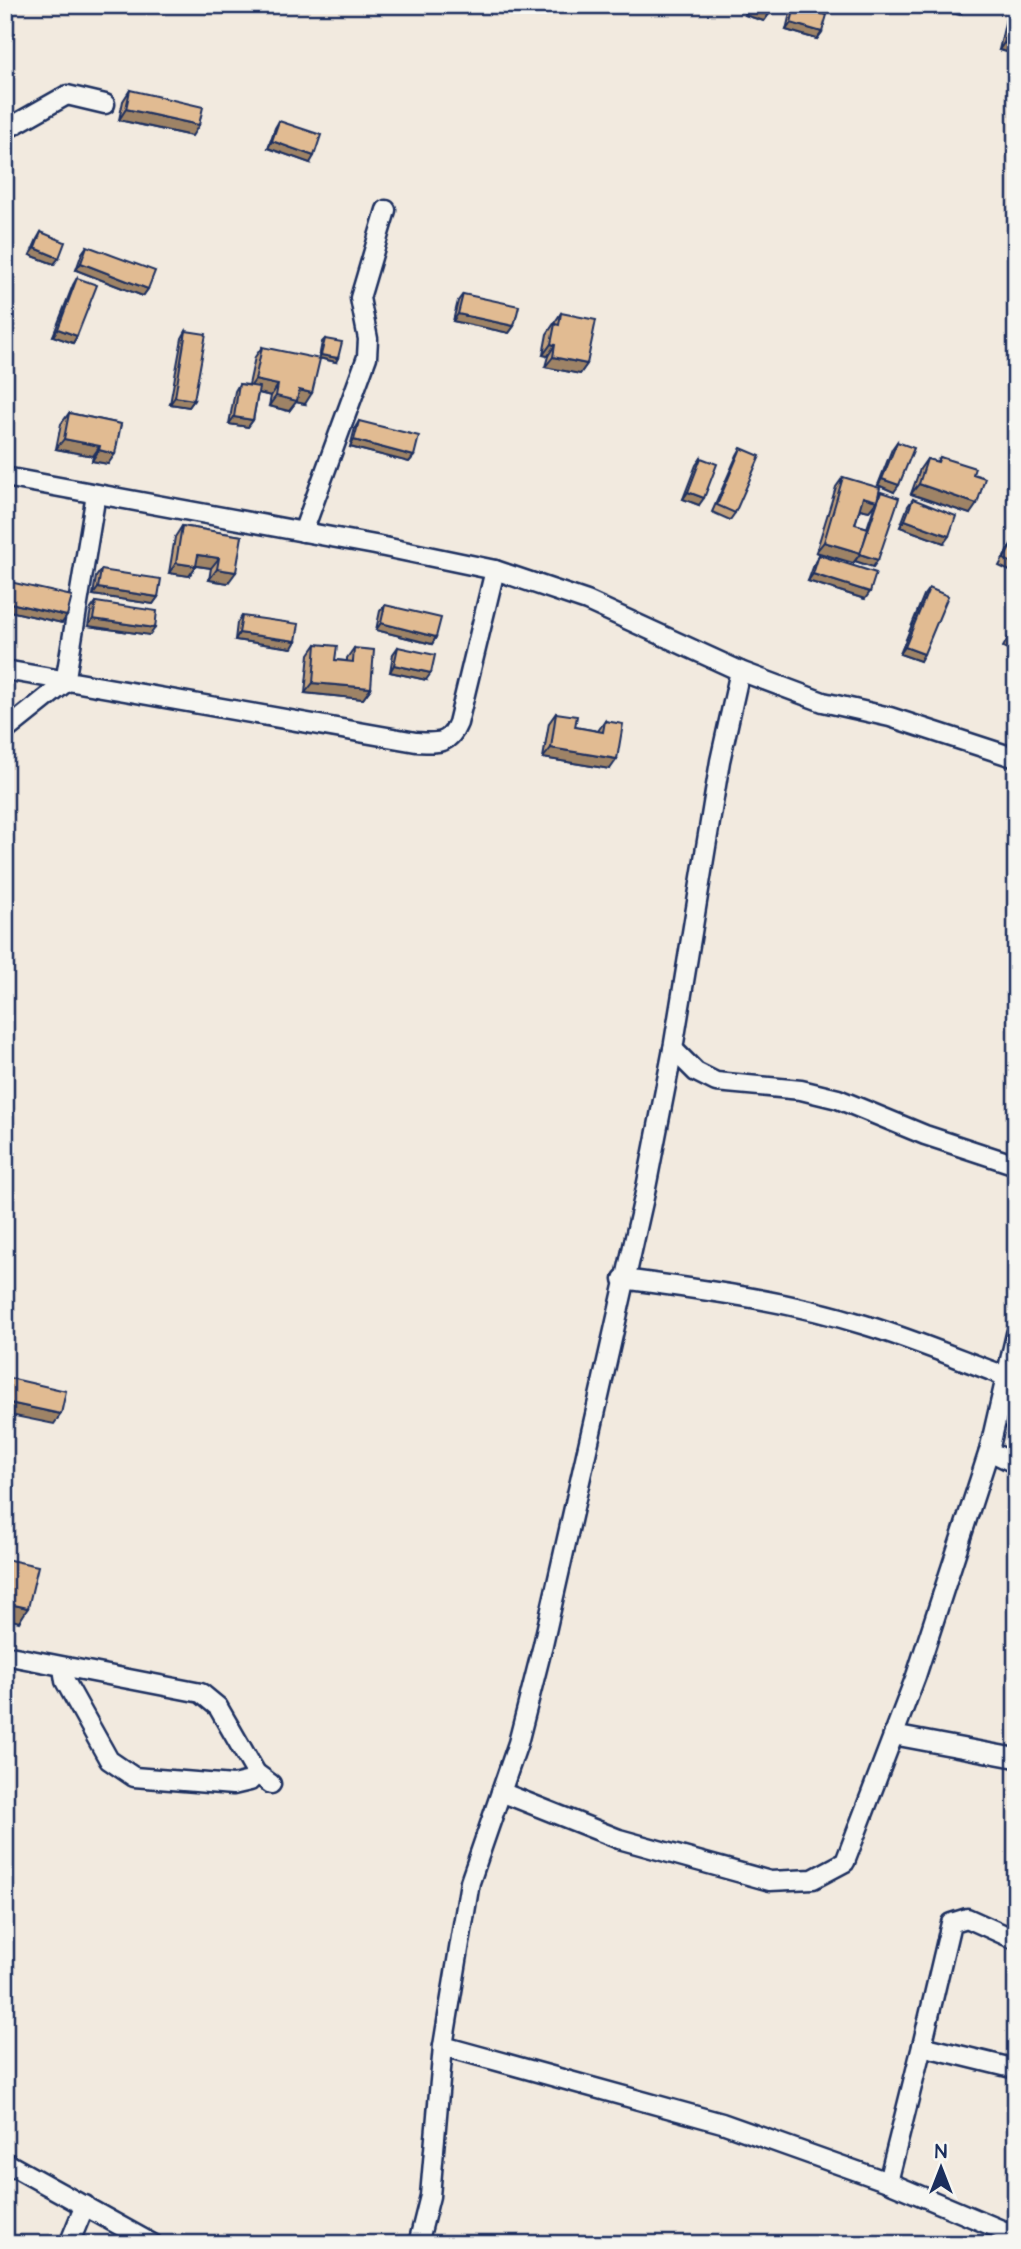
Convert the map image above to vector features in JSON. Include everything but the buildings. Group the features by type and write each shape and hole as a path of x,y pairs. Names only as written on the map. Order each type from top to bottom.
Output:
{"street":[{"path":"5,130 67,95 106,104"},
{"path":"303,531 367,357 368,340 360,298 386,210"},
{"path":"5,477 303,531 495,570 587,601 740,670 823,702 890,717 1016,758"},
{"path":"5,731 65,683 96,494"},
{"path":"5,670 65,683 416,742 443,743 453,736 457,723 495,570"},
{"path":"418,2244 430,2196 443,2046 470,1882 518,1743 543,1646 623,1279 645,1192 673,1049 720,761 740,670"},
{"path":"673,1049 696,1072 716,1082 801,1090 838,1099 936,1139 1016,1165"},
{"path":"623,1279 744,1295 820,1312 866,1325 1005,1376"},
{"path":"501,1792 619,1839 770,1881 813,1880 845,1862 916,1676 989,1451 1016,1334"},
{"path":"989,1451 1016,1464"},
{"path":"5,1654 63,1668 201,1693 218,1707 264,1778 233,1785 134,1777 109,1760 65,1681 63,1668"},
{"path":"893,1735 1016,1758"},
{"path":"888,2182 951,1923 967,1918 1016,1940"},
{"path":"443,2046 722,2123 888,2182 1016,2236"},
{"path":"922,2046 1016,2069"},
{"path":"5,2162 153,2244"},
{"path":"69,2244 85,2205"}]}
